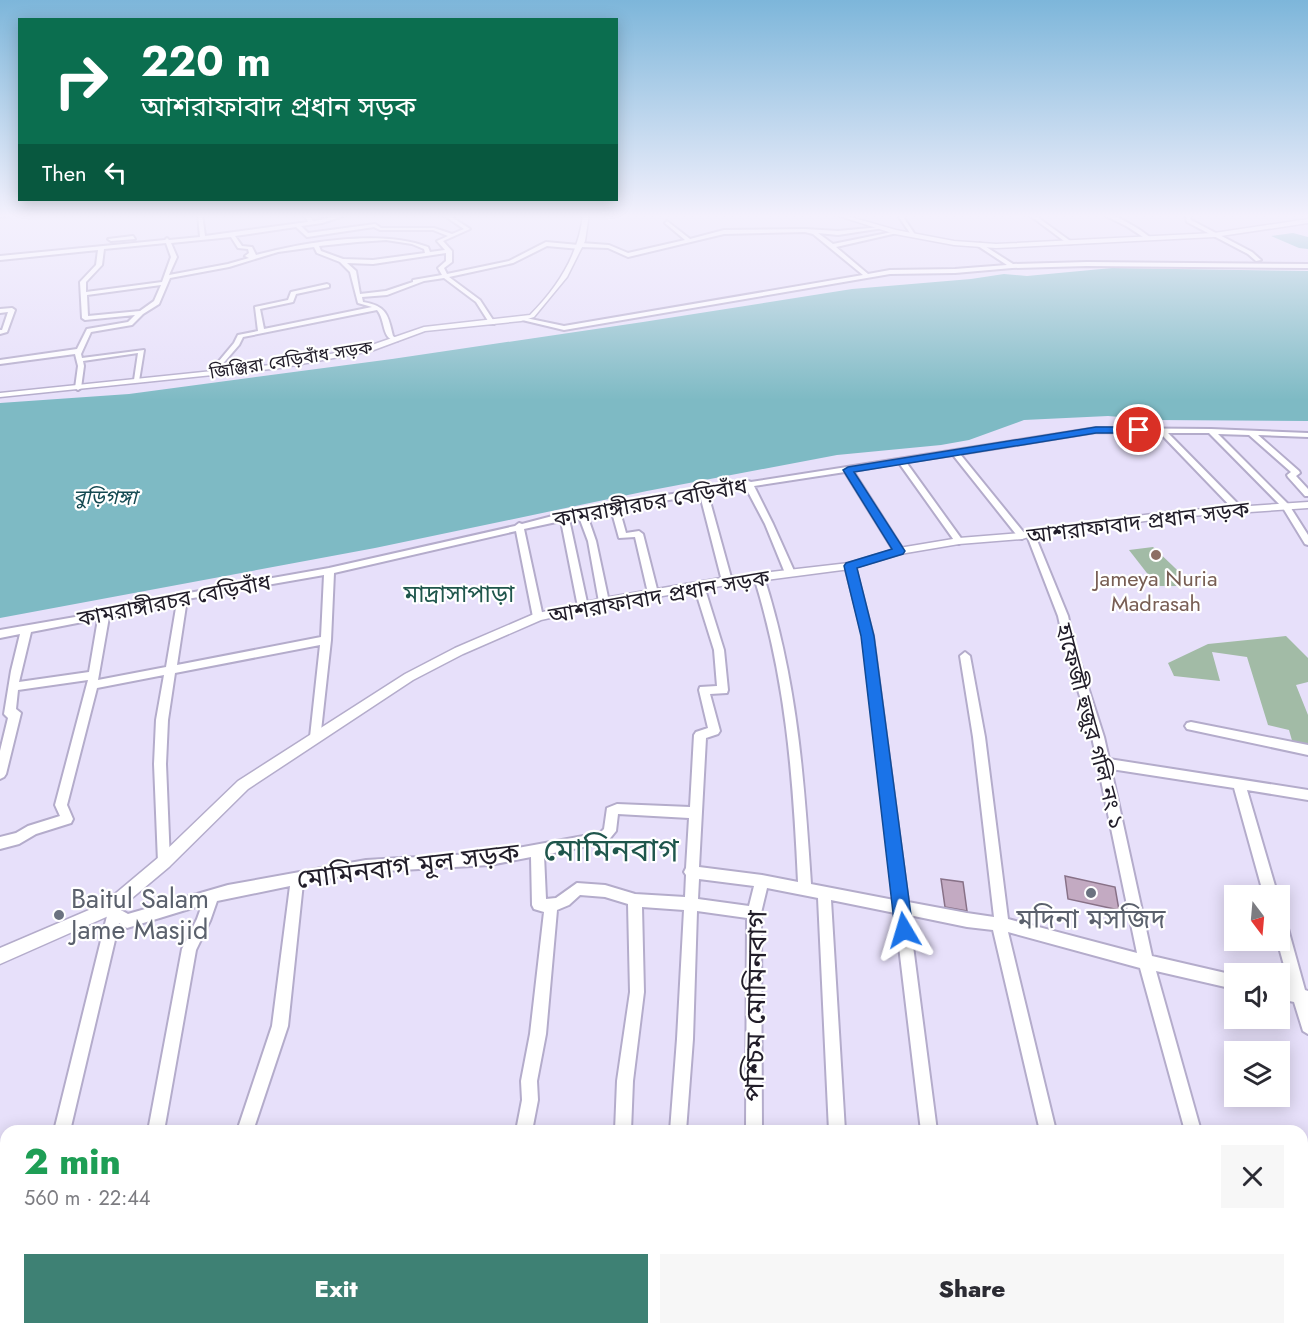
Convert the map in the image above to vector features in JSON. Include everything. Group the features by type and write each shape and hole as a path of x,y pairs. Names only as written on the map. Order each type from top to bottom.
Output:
{"street":[{"path":"88,276 83,282 85,318 141,313"},
{"path":"78,388 81,375 80,351 89,330 130,324 141,313 160,301 166,276"},
{"path":"83,294 164,282 171,276"},
{"path":"354,276 361,303 372,304 384,314 390,337 394,340"},
{"path":"355,288 443,276"},
{"path":"445,276 478,301 492,323"},
{"name":"জিঞ্জিরা বেড়িবাঁধ সড়ক","path":"0,395 211,374 308,361 369,350 424,329 521,319 532,316 564,276"},
{"path":"521,319 564,328 812,287 860,276"},
{"path":"358,296 387,293 422,280"},
{"path":"261,332 257,308 291,301 293,293 327,286"},
{"path":"211,374 237,344 239,337 378,308"},
{"path":"0,311 12,310 4,332 0,332"},
{"path":"0,362 80,351"},
{"path":"79,360 142,351 137,380"},
{"name":"কামরাঙ্গীরচর বেড়িবাঁধ","path":"0,634 104,615 183,597 329,571 614,506 748,483 956,454 1096,430 1308,435"},
{"path":"1161,430 1238,509"},
{"path":"1211,431 1286,507 1308,542"},
{"path":"1250,432 1296,472 1291,475 1308,494"},
{"name":"হাফেজী হুজুর গলি নং ১","path":"956,454 1026,535 1063,616 1104,763 1146,963 1191,1125"},
{"path":"902,462 959,541"},
{"path":"848,470 899,551"},
{"path":"748,483 790,573"},
{"path":"703,491 727,581"},
{"name":"আশরাফাবাদ প্রধান সড়ক","path":"0,956 111,911 243,785 409,676 459,651 538,617 653,593 727,581 850,566 899,551 959,541 1026,535 1175,514 1308,505"},
{"path":"614,506 622,536 639,534 653,593"},
{"path":"582,512 596,560 604,602"},
{"path":"564,516 583,607"},
{"path":"519,526 538,617"},
{"path":"850,566 868,636 928,1125"},
{"path":"316,737 326,640 329,571"},
{"path":"759,577 773,616 795,744 805,889"},
{"path":"678,1125 700,735 714,731 704,690 723,690 720,650 699,586"},
{"path":"164,862 160,764 162,720 183,597"},
{"path":"0,843 67,819 61,805 93,680 104,615"},
{"path":"0,769 15,713 10,714 13,687 27,628"},
{"path":"13,687 45,680 93,680 171,671 326,640"},
{"path":"965,656 979,737 1000,924 1047,1125"},
{"path":"1191,726 1308,750"},
{"path":"1104,763 1308,795"},
{"path":"1239,784 1268,885"},
{"name":"মোমিনবাগ মূল সড়ক","path":"111,911 126,921 228,891 366,866 490,859 603,838 610,831 611,812 617,809 695,813"},
{"path":"537,850 539,905 551,907 564,901 577,889 606,891 635,900 691,904 753,913"},
{"path":"691,872 762,881 901,908 1000,924 1146,963 1224,980"},
{"path":"247,1125 280,1026 297,879"},
{"name":"পশ্চিম মোমিনবাগ","path":"754,1125 753,913 762,881"},
{"path":"824,892 837,1125"},
{"path":"157,1125 189,949 203,921 211,897"},
{"path":"623,1125 625,1081 637,992 635,900"},
{"path":"525,1125 530,1100 529,1081 538,1034 551,907"},
{"path":"63,1125 111,911"},
{"path":"1289,951 1304,997 1308,1026"}],"shaded area":[{"path":"1153,547 1194,586 1157,586 1129,550"},
{"path":"1286,636 1308,658 1308,682 1296,685 1308,715 1308,747 1293,744 1289,730 1268,725 1247,657 1212,652 1220,681 1174,676 1168,663 1208,644"}],"water":[{"name":"বুড়িগঙ্গা","path":"989,276 1308,276 1308,421 1155,420 1108,416 1024,420 969,440 941,445 837,455 647,491 375,548 0,618 0,403 129,394 392,359 852,289"}],"building":[{"name":"মদিনা মসজিদ","path":"1065,876 1115,887 1119,910 1068,899"},
{"path":"941,879 963,882 967,911 945,907"}],"place":[{"name":"Jameya Nuria Madrasah","path":"1156,555"},
{"name":"মদিনা মসজিদ","path":"1091,893"},
{"name":"Baitul Salam Jame Masjid","path":"59,915"}],"district":[{"name":"মাদ্রাসাপাড়া","path":"459,594"},
{"name":"মোমিনবাগ","path":"611,850"}],"route":[{"path":"904,930 868,636 850,566 899,551 848,470 1096,430 1139,430"}]}
